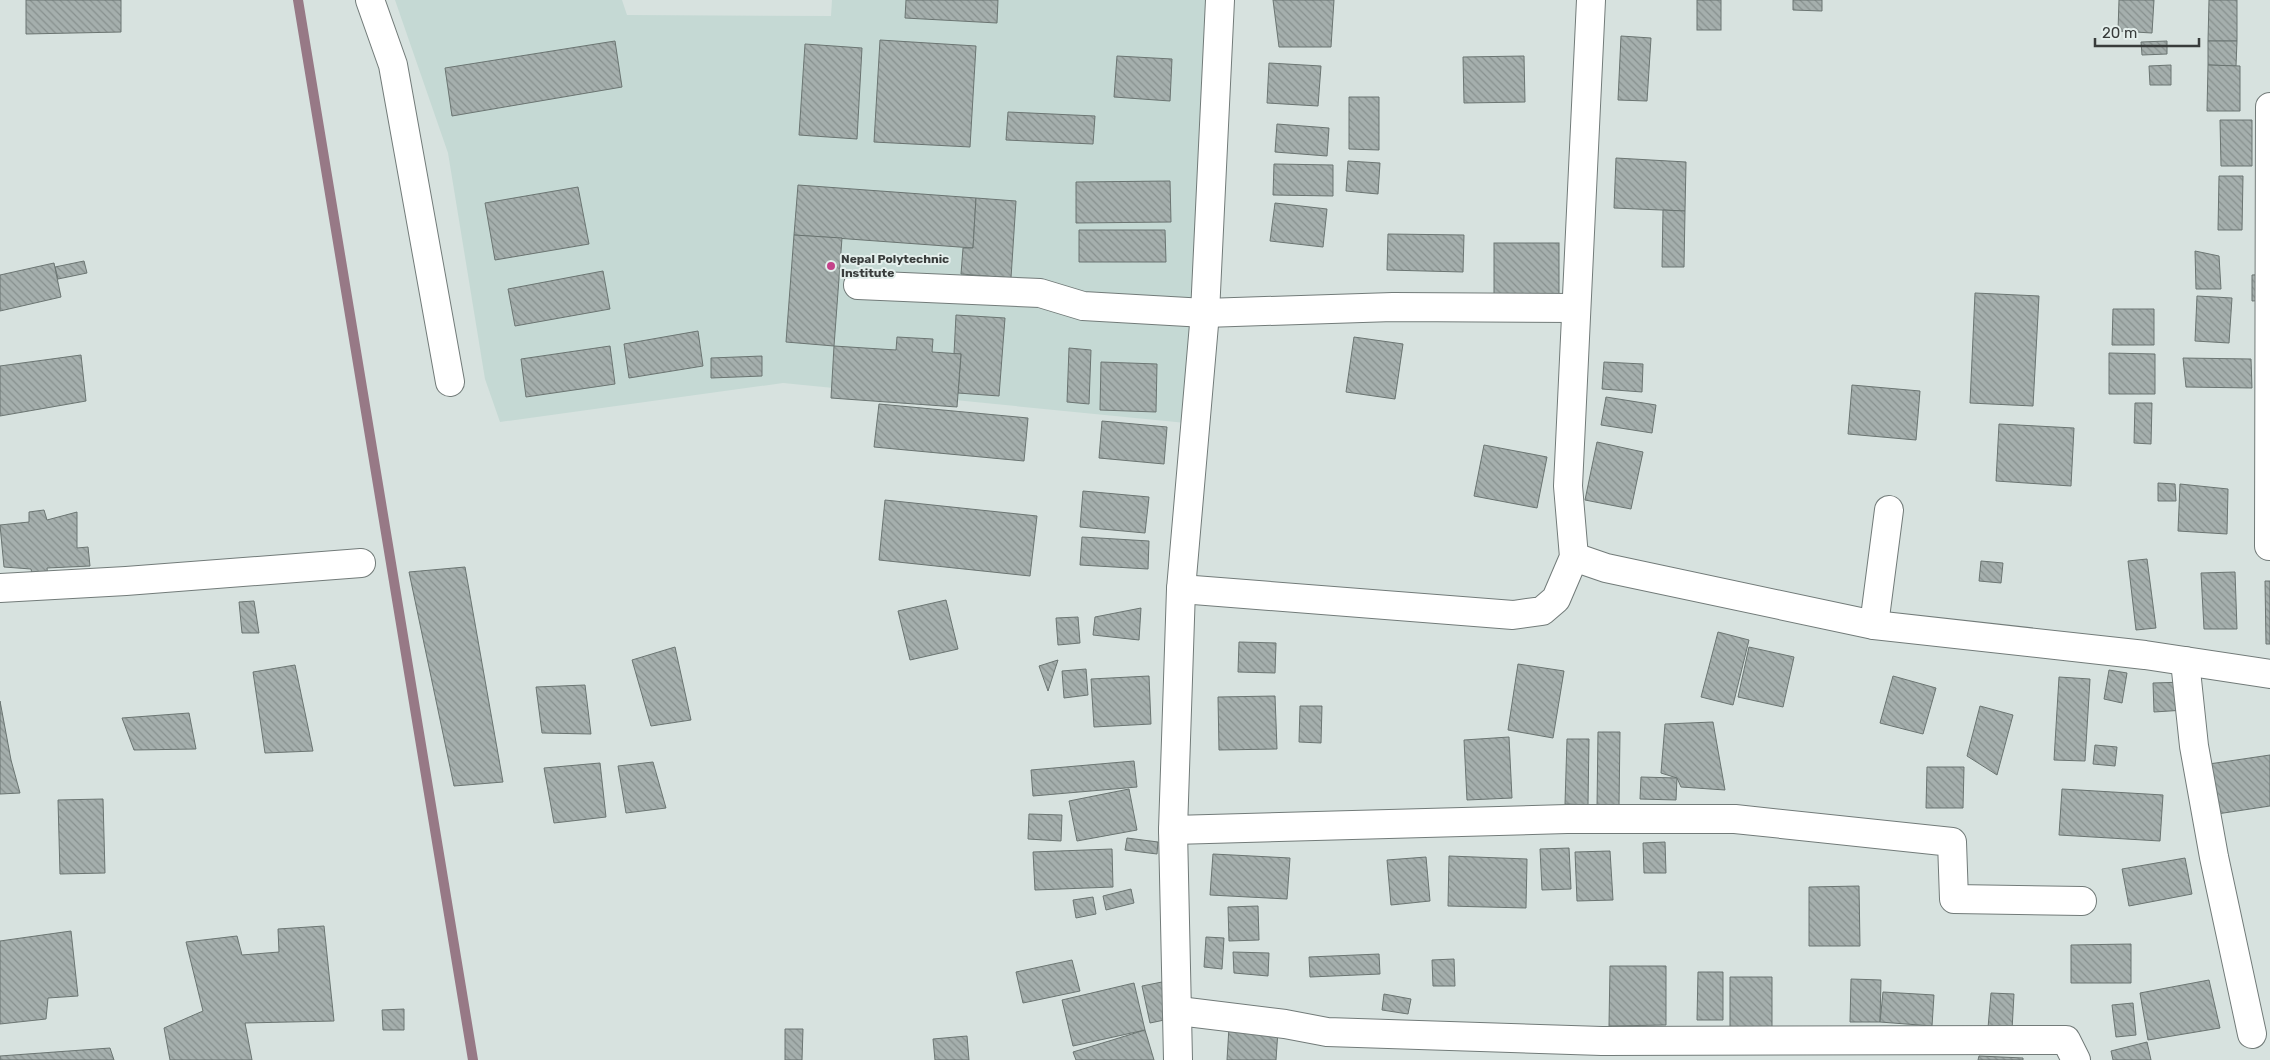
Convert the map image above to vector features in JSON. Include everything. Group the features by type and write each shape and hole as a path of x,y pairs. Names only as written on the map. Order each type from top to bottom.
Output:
{"street":[{"path":"370,0 393,65 450,382"},
{"path":"1178,1060 1179,1011 1173,830 1181,589 1205,313 1220,0"},
{"path":"1181,589 1513,616 1542,611 1556,599 1574,558 1568,486 1591,0"},
{"path":"2269,546 2270,107"},
{"path":"858,285 1040,293 1083,306 1205,313 1393,308 1576,308"},
{"path":"1874,625 1889,510"},
{"path":"1574,558 1616,570 1874,625 2185,661 2270,674"},
{"path":"0,588 126,581 361,563"},
{"path":"2185,661 2194,746 2214,857 2252,1034"},
{"path":"1173,830 1567,819 1735,819 1952,842 1954,899 2082,901"},
{"path":"1179,1011 1285,1024 1327,1032 1602,1041 2066,1040 2076,1060"}],"shaded area":[{"name":"Nepal Polytechnic Institute","path":"395,0 622,0 627,15 831,16 832,0 1209,0 1186,423 783,383 500,422 485,379 448,153"}],"building":[{"path":"26,0 121,0 121,32 26,34"},
{"path":"906,0 998,0 997,23 905,18"},
{"path":"1273,0 1334,0 1331,47 1279,47"},
{"path":"1697,0 1721,0 1721,30 1697,30"},
{"path":"1793,0 1822,0 1822,11 1793,10"},
{"path":"2119,0 2154,0 2152,33 2118,31"},
{"path":"2209,0 2237,0 2237,41 2208,41"},
{"path":"1621,36 1651,38 1647,101 1618,100"},
{"path":"880,40 976,46 970,147 874,142"},
{"path":"615,41 622,87 452,116 445,68"},
{"path":"2167,41 2167,54 2142,55 2141,42"},
{"path":"2208,41 2237,41 2236,66 2208,65"},
{"path":"805,44 862,48 857,139 799,135"},
{"path":"1117,56 1172,59 1170,101 1114,97"},
{"path":"1524,56 1525,102 1464,103 1463,57"},
{"path":"1269,63 1321,66 1318,106 1267,103"},
{"path":"2171,65 2171,85 2150,85 2149,66"},
{"path":"2208,65 2240,66 2240,111 2207,111"},
{"path":"1349,97 1379,97 1379,150 1349,149"},
{"path":"1008,112 1095,116 1093,144 1006,140"},
{"path":"2220,120 2252,120 2252,166 2221,166"},
{"path":"1277,124 1329,128 1327,156 1275,152"},
{"path":"1616,158 1686,162 1685,211 1614,208"},
{"path":"1348,161 1380,163 1378,194 1346,191"},
{"path":"1274,164 1333,165 1333,196 1273,195"},
{"path":"2219,176 2243,176 2242,230 2218,230"},
{"path":"1170,181 1171,222 1076,223 1076,182"},
{"path":"798,185 976,198 973,248 794,235"},
{"path":"578,187 589,244 495,260 485,203"},
{"path":"976,198 1016,201 1011,278 961,274 963,248 973,248"},
{"path":"1275,203 1327,209 1323,247 1270,241"},
{"path":"1663,210 1685,211 1684,267 1662,267"},
{"path":"1079,230 1165,230 1166,262 1079,262"},
{"path":"1388,234 1464,235 1463,272 1387,270"},
{"path":"794,235 842,238 834,346 786,342"},
{"path":"1494,243 1559,243 1559,298 1494,298"},
{"path":"2195,251 2219,256 2221,289 2196,289"},
{"path":"84,261 87,273 58,279 55,267"},
{"path":"54,263 61,297 0,311 0,275"},
{"path":"603,271 610,309 515,326 508,289"},
{"path":"2270,274 2270,300 2252,301 2252,275"},
{"path":"1975,293 2039,296 2033,406 1970,403"},
{"path":"2197,296 2232,298 2229,343 2195,341"},
{"path":"2113,309 2154,309 2154,345 2112,345"},
{"path":"956,315 1005,318 999,396 958,393 961,354 954,354"},
{"path":"698,331 703,366 629,378 624,344"},
{"path":"897,337 933,339 932,352 961,354 957,407 831,398 834,346 896,350"},
{"path":"1354,337 1403,344 1395,399 1346,392"},
{"path":"610,346 615,384 526,397 521,359"},
{"path":"1069,348 1091,350 1089,404 1067,402"},
{"path":"2109,353 2155,354 2155,394 2109,394"},
{"path":"81,355 86,401 0,416 0,366"},
{"path":"762,356 762,376 711,378 711,358"},
{"path":"2183,358 2251,359 2252,388 2186,387"},
{"path":"1101,362 1157,364 1156,412 1100,410"},
{"path":"1604,362 1643,364 1642,392 1602,389"},
{"path":"1852,385 1920,391 1916,440 1848,434"},
{"path":"1606,397 1656,405 1652,433 1601,425"},
{"path":"2135,403 2152,403 2151,444 2134,443"},
{"path":"879,404 1028,418 1024,461 874,447"},
{"path":"1102,421 1167,427 1164,464 1099,458"},
{"path":"1999,424 2074,428 2071,486 1996,481"},
{"path":"1597,442 1643,452 1631,509 1585,500"},
{"path":"1484,445 1547,457 1537,508 1474,496"},
{"path":"2158,483 2175,484 2176,501 2158,501"},
{"path":"2180,484 2228,489 2227,534 2178,531"},
{"path":"1083,491 1149,497 1145,533 1080,527"},
{"path":"885,500 1037,516 1030,576 879,560"},
{"path":"44,510 47,520 77,512 77,548 88,547 90,566 47,568 48,578 33,578 31,569 4,567 0,525 29,522 29,512"},
{"path":"1082,537 1149,541 1148,569 1080,565"},
{"path":"2147,559 2156,628 2136,630 2128,561"},
{"path":"1981,561 2003,563 2001,583 1979,581"},
{"path":"465,567 503,782 454,786 409,572"},
{"path":"2235,572 2237,629 2204,629 2201,573"},
{"path":"2265,581 2270,581 2270,644 2266,644"},
{"path":"946,600 958,649 910,660 898,611"},
{"path":"254,601 259,633 242,633 239,602"},
{"path":"1141,608 1139,640 1093,635 1095,617"},
{"path":"1078,617 1080,643 1058,645 1056,618"},
{"path":"1718,632 1749,640 1733,705 1701,697"},
{"path":"1239,642 1276,643 1275,673 1238,672"},
{"path":"675,647 691,720 651,726 632,660"},
{"path":"1749,647 1794,657 1783,707 1738,697"},
{"path":"1058,660 1048,691 1039,666"},
{"path":"1518,664 1564,671 1553,738 1508,730"},
{"path":"295,665 313,751 265,753 253,672"},
{"path":"1086,669 1088,695 1064,698 1062,671"},
{"path":"2109,670 2127,673 2122,703 2104,699"},
{"path":"1149,676 1151,724 1094,727 1091,679"},
{"path":"1893,676 1936,688 1923,734 1880,723"},
{"path":"2059,677 2090,679 2085,761 2054,760"},
{"path":"2185,682 2185,710 2154,712 2153,683"},
{"path":"585,685 591,734 542,733 536,687"},
{"path":"1275,696 1277,749 1219,750 1218,697"},
{"path":"0,701 11,760 20,793 0,794"},
{"path":"1300,706 1322,706 1321,743 1299,742"},
{"path":"1980,706 2013,715 1997,775 1967,756"},
{"path":"189,713 196,749 134,750 122,718"},
{"path":"1713,722 1725,790 1681,787 1677,778 1661,773 1665,724"},
{"path":"1598,732 1620,732 1619,807 1597,807"},
{"path":"1509,737 1512,798 1467,800 1464,740"},
{"path":"1567,739 1589,739 1588,805 1565,804"},
{"path":"2095,745 2117,747 2115,766 2093,764"},
{"path":"2270,755 2270,806 2217,814 2209,764"},
{"path":"1134,761 1137,787 1033,796 1031,770"},
{"path":"653,762 666,808 626,813 618,766"},
{"path":"600,763 606,817 554,823 544,768"},
{"path":"1927,767 1964,767 1963,808 1926,808"},
{"path":"1641,777 1677,778 1676,800 1640,799"},
{"path":"1129,789 1137,830 1077,841 1069,801"},
{"path":"2062,789 2163,795 2160,841 2059,835"},
{"path":"103,799 105,873 60,874 58,800"},
{"path":"1029,814 1062,815 1061,841 1028,839"},
{"path":"1127,838 1158,842 1157,854 1125,850"},
{"path":"1665,842 1666,873 1644,873 1643,843"},
{"path":"1569,848 1571,889 1542,890 1540,849"},
{"path":"1112,849 1113,887 1035,890 1033,852"},
{"path":"1610,851 1613,900 1577,901 1575,852"},
{"path":"1213,854 1290,858 1287,899 1210,895"},
{"path":"1449,856 1527,859 1526,908 1448,906"},
{"path":"1426,857 1430,901 1391,905 1387,860"},
{"path":"2185,858 2192,894 2129,906 2122,869"},
{"path":"1859,886 1860,946 1809,946 1809,887"},
{"path":"1131,889 1134,903 1106,910 1103,896"},
{"path":"1093,897 1096,914 1076,918 1073,900"},
{"path":"1258,906 1259,940 1229,941 1228,907"},
{"path":"324,926 334,1021 245,1023 252,1060 170,1060 164,1028 203,1011 186,942 237,936 242,955 279,952 278,929"},
{"path":"71,931 78,996 48,998 46,1019 0,1024 0,941"},
{"path":"1206,937 1224,938 1222,969 1204,967"},
{"path":"2131,944 2131,983 2071,983 2071,945"},
{"path":"1233,952 1269,953 1268,976 1234,973"},
{"path":"1379,954 1380,974 1310,977 1309,957"},
{"path":"1454,959 1455,986 1433,986 1432,960"},
{"path":"1072,960 1080,991 1023,1003 1016,972"},
{"path":"1610,966 1666,966 1666,1025 1609,1026"},
{"path":"1698,972 1723,972 1723,1020 1697,1020"},
{"path":"1730,977 1772,977 1772,1028 1730,1027"},
{"path":"1851,979 1881,980 1880,1022 1850,1022"},
{"path":"2209,980 2220,1028 2148,1040 2140,993"},
{"path":"1162,982 1169,1019 1150,1023 1142,986"},
{"path":"1134,983 1145,1030 1073,1046 1062,1000"},
{"path":"1883,992 1934,995 1932,1026 1880,1022"},
{"path":"1991,993 2014,994 2012,1030 1988,1028"},
{"path":"1384,994 1411,999 1408,1014 1382,1010"},
{"path":"2133,1003 2136,1035 2116,1037 2112,1005"},
{"path":"404,1009 404,1030 383,1030 382,1010"},
{"path":"1229,1027 1278,1030 1276,1060 1227,1060"},
{"path":"785,1029 803,1029 802,1060 785,1060"},
{"path":"1145,1030 1154,1060 1076,1060 1073,1052"},
{"path":"967,1036 969,1060 935,1060 933,1039"},
{"path":"2147,1042 2151,1060 2113,1060 2111,1051"},
{"path":"110,1048 114,1060 0,1060 0,1056"},
{"path":"1979,1056 2023,1058 2023,1060 1978,1060"}],"waterway":[{"path":"298,0 473,1060"}],"place":[{"name":"Nepal Polytechnic Institute","path":"831,266"}]}
